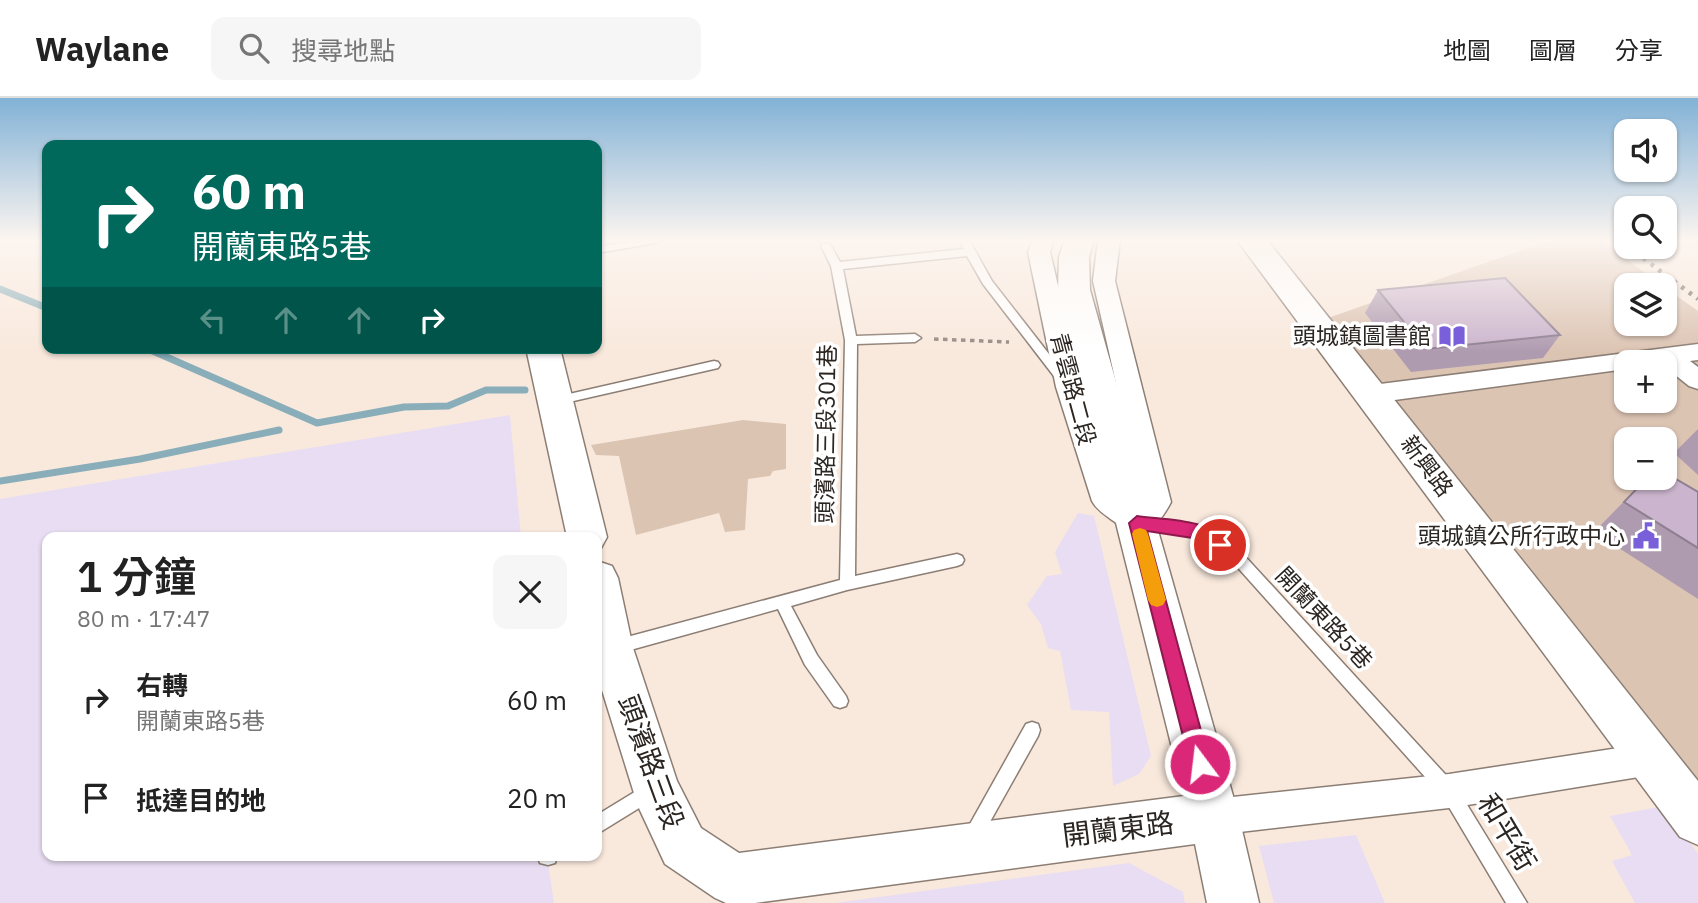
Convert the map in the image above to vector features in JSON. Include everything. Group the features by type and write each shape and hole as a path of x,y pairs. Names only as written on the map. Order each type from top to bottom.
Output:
{"main road":[{"path":"1074,278 1074,290 1214,817 1233,903"},
{"name":"新興路","path":"1281,278 1698,820"},
{"path":"544,354 586,532"},
{"name":"頭濱路三段","path":"602,603 611,648 655,789 683,846 729,892"},
{"name":"開蘭東路","path":"729,892 965,848 1214,817"}],"street":[{"name":"青雲路二段","path":"1043,278 1061,378 1106,501 1137,523"},
{"path":"1104,278 1157,502 1137,523"},
{"path":"1677,355 1698,352"},
{"path":"1372,394 1614,363"},
{"path":"1677,364 1698,380"},
{"name":"開蘭東路","path":"1214,817 1449,791 1651,759"}],"lane":[{"name":"頭濱路三段301巷","path":"839,278 851,340 847,584"},
{"path":"984,278 1061,378"},
{"path":"851,340 915,338"},
{"path":"556,401 714,365"},
{"name":"開蘭東路5巷","path":"1137,523 1203,533 1236,556 1449,791"},
{"path":"611,648 780,601 957,560"},
{"path":"780,601 811,660 840,701"},
{"path":"965,848 1032,730"},
{"path":"602,822 655,789"},
{"name":"和平街","path":"1449,791 1517,903"}],"path":[{"path":"915,338 1009,342 1028,351 1061,378"}],"shaded area":[{"path":"1444,278 1614,278 1614,336 1677,336 1677,296 1698,311 1698,779 1325,319"},
{"path":"510,415 521,532 42,532 42,861 548,861 554,903 0,903 0,499"},
{"path":"743,420 786,424 786,469 773,471 770,476 748,479 745,530 725,532 719,513 636,535 619,456 596,455 591,445"},
{"path":"1078,513 1094,516 1151,756 1139,774 1113,786 1109,712 1071,710 1060,651 1048,648 1041,624 1027,605 1047,576 1062,574 1055,552"},
{"path":"1664,806 1698,854 1698,903 1635,903 1612,861 1632,855 1610,816"},
{"path":"1356,835 1385,903 1274,903 1259,846"},
{"path":"1129,863 1183,892 1185,903 835,903"}],"building":[{"path":"1505,278 1560,335 1426,349 1378,290"},
{"path":"1677,480 1698,492 1698,548 1624,502 1636,490 1677,490"}],"waterway":[{"path":"0,289 42,306"},
{"path":"160,354 317,423 404,407 448,406 486,390 525,390"},
{"path":"0,481 140,459 279,430"}],"railway":[{"path":"1669,278 1698,299"}],"slow traffic":[{"path":"1140,534 1157,600"}],"place":[{"name":"頭城鎮圖書館","path":"1452,336"},
{"name":"頭城鎮公所行政中心","path":"1646,536"}],"route":[{"path":"1200,764 1137,523 1203,533 1220,545"}]}
